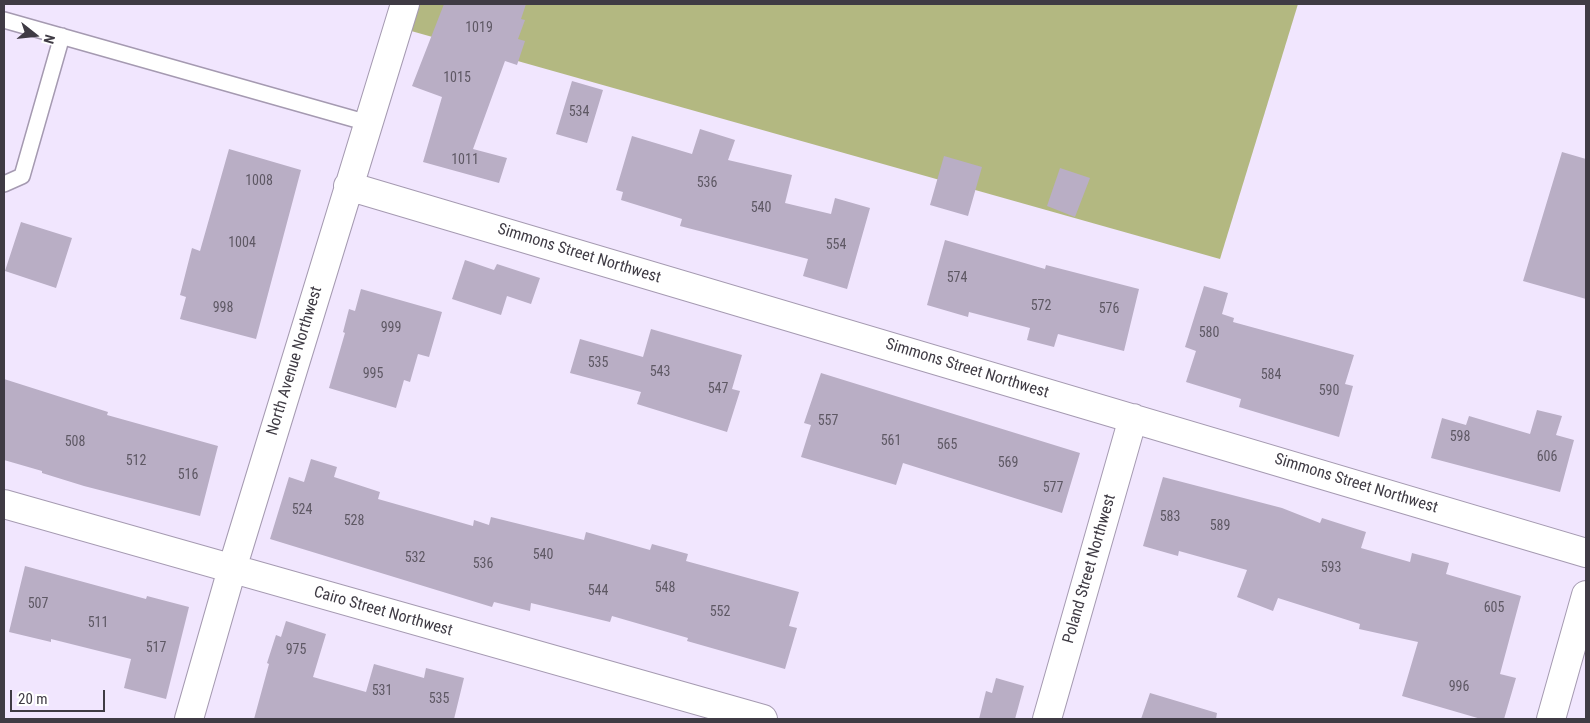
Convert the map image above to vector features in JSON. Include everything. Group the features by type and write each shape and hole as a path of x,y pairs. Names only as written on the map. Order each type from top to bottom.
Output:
{"street":[{"name":"North Avenue Northwest","path":"189,719 232,569 405,4"},
{"name":"Simmons Street Northwest","path":"348,186 1586,553"},
{"name":"Poland Street Northwest","path":"1047,719 1133,418"},
{"name":"Cairo Street Northwest","path":"4,504 763,719"},
{"path":"1550,719 1579,651 1586,595"}],"lane":[{"path":"4,20 368,123"},
{"path":"4,184 22,176 62,36"}],"green space":[{"path":"403,4 1298,4 1220,259 397,27"}],"building":[{"path":"444,4 526,4 521,19 525,20 518,39 525,41 517,65 505,61 473,149 507,158 499,183 423,162 442,97 412,86"},
{"path":"572,81 603,90 587,143 556,134"},
{"path":"700,129 735,140 728,160 792,175 785,203 831,214 835,198 870,208 847,289 803,276 808,259 680,226 682,219 621,200 623,192 616,190 632,136 692,154"},
{"path":"229,149 301,170 256,339 180,319 186,297 180,295 192,248 200,251"},
{"path":"1562,152 1586,159 1586,299 1523,281"},
{"path":"944,156 982,167 968,216 930,205"},
{"path":"1060,168 1090,178 1075,217 1047,206"},
{"path":"21,222 72,238 56,288 5,271"},
{"path":"945,240 1045,269 1046,265 1139,289 1124,351 1058,334 1054,347 1027,340 1030,328 969,312 968,317 927,305"},
{"path":"465,260 494,270 497,264 540,278 531,304 507,296 501,315 452,299"},
{"path":"1204,286 1228,293 1222,314 1234,318 1233,322 1354,355 1345,384 1353,386 1339,437 1239,407 1241,399 1186,382 1196,351 1185,347"},
{"path":"361,289 442,312 429,357 418,354 410,382 404,380 396,408 329,388 345,333 343,332 349,309 355,311"},
{"path":"651,329 742,355 732,389 740,391 727,432 637,404 641,392 570,373 580,339 643,357"},
{"path":"821,373 1080,453 1062,513 903,463 896,485 801,457 811,425 804,423"},
{"path":"4,379 108,412 107,415 218,446 200,516 84,486 4,460"},
{"path":"1537,410 1562,416 1556,435 1574,440 1560,492 1431,458 1442,418 1466,425 1469,416 1530,434"},
{"path":"311,459 337,467 334,477 380,492 378,499 473,526 474,520 489,525 491,517 584,540 586,532 650,550 652,544 688,554 686,561 799,592 789,626 797,628 785,669 687,641 688,638 612,616 610,622 531,603 530,611 494,602 492,607 270,539 289,477 304,482"},
{"path":"1163,477 1282,508 1320,523 1322,518 1366,532 1361,548 1410,562 1412,553 1449,563 1446,574 1521,596 1500,674 1516,678 1504,719 1481,719 1402,696 1418,642 1359,629 1360,624 1278,598 1273,611 1237,597 1247,570 1179,551 1178,556 1143,546"},
{"path":"25,566 146,599 147,596 189,607 166,699 124,688 131,659 51,639 51,642 9,632"},
{"path":"286,621 326,634 313,677 366,692 374,664 424,678 426,668 464,678 454,719 254,719 269,664 267,663 276,635 281,637"},
{"path":"996,678 1024,686 1015,719 979,719 986,691 992,693"},
{"path":"1150,693 1217,713 1216,719 1141,719"}]}
